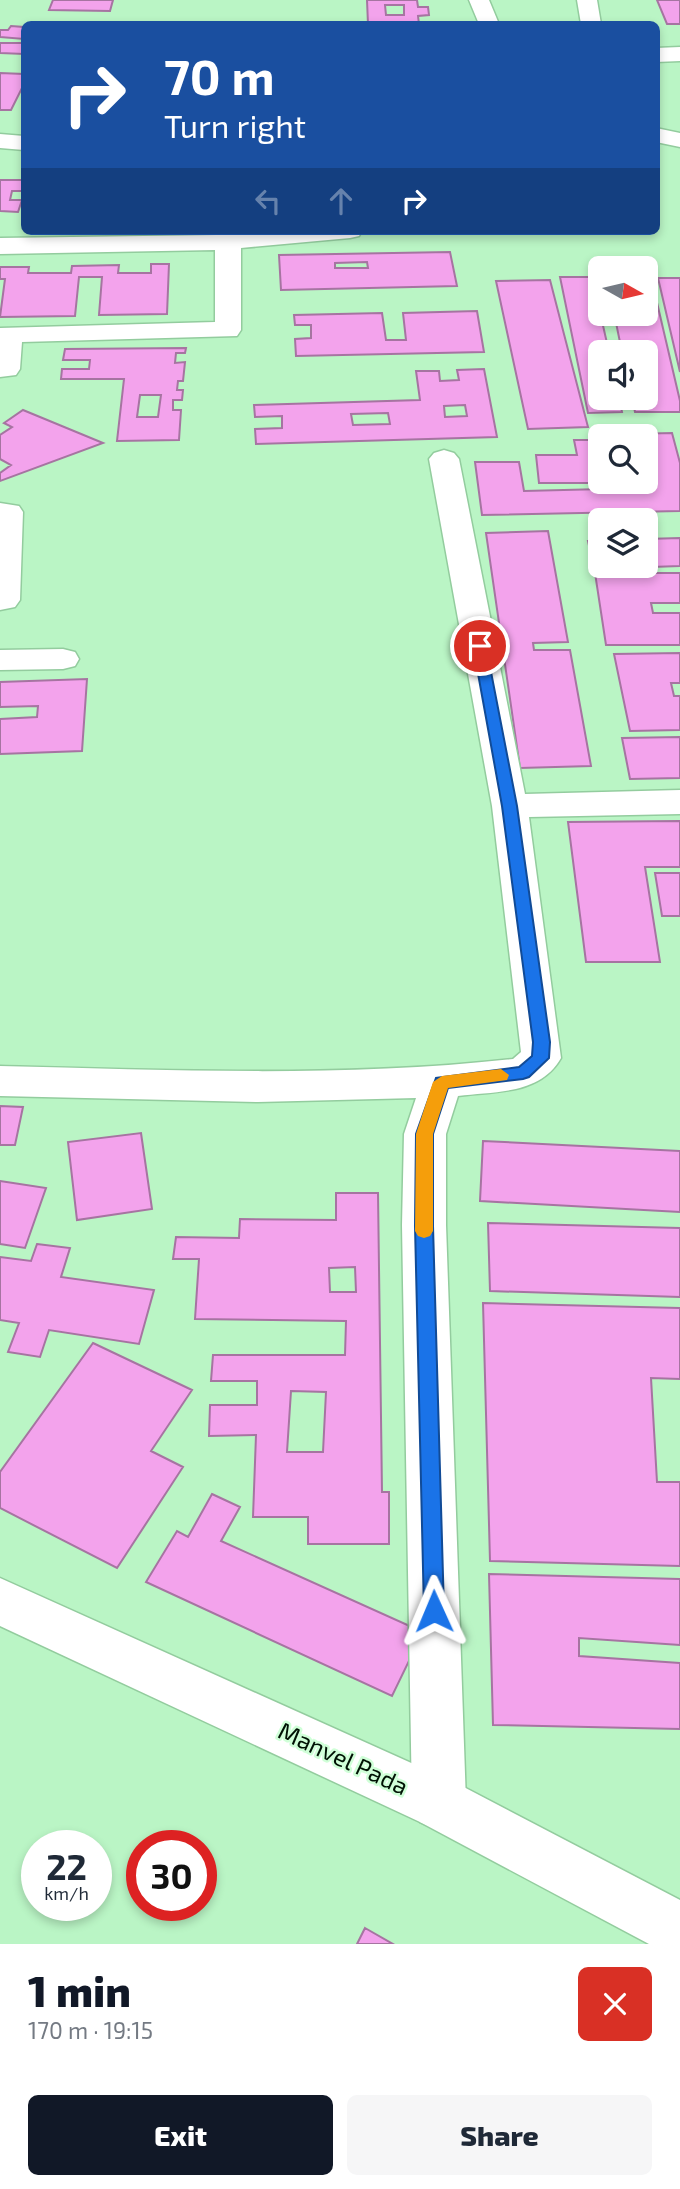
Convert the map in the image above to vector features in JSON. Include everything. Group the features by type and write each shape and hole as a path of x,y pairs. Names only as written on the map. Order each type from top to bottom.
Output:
{"street":[{"path":"479,0 488,21"},
{"path":"587,0 590,21"},
{"path":"660,55 680,54"},
{"path":"660,136 680,140"},
{"path":"0,141 21,143"},
{"path":"660,153 680,156"},
{"path":"0,246 269,235"},
{"path":"0,369 5,369 9,334 228,330 229,237"},
{"path":"0,1081 258,1087 442,1082 523,1073 541,1058 510,806 444,459"},
{"path":"0,512 8,512 4,600 0,600"},
{"path":"0,660 63,659"},
{"path":"510,806 680,803"},
{"path":"439,1803 424,1226 425,1134 442,1082"},
{"name":"Manvel Pada","path":"0,1601 439,1803 680,1930"}],"building":[{"path":"53,0 113,0 110,11 49,10"},
{"path":"367,0 417,0 418,7 428,7 429,15 418,16 419,21 368,21","holes":["385,5 404,5 404,15 386,15"]},
{"path":"657,0 680,0 680,24 667,24"},
{"path":"11,26 21,27 21,39 0,37 0,30 8,30"},
{"path":"0,43 21,43 21,54 0,53"},
{"path":"0,73 21,74 21,90 11,110 0,110"},
{"path":"0,180 21,180 21,191 12,191 10,200 21,200 18,212 0,211"},
{"path":"450,252 457,286 281,290 279,255","holes":["367,262 368,268 335,268 335,263"]},
{"path":"151,264 169,264 167,314 99,315 102,277 79,277 75,316 0,317 5,279 0,279 0,267 29,267 28,273 71,273 72,266 119,265 118,273 151,273"},
{"path":"560,277 588,277 588,326 603,326 606,340 588,340 588,410 622,412 588,413"},
{"path":"658,278 680,278 680,372"},
{"path":"550,280 588,427 528,429 496,281"},
{"path":"658,307 680,401 680,412 635,412 658,410 658,340 620,340 617,326 658,326"},
{"path":"477,311 484,352 296,356 295,339 311,338 311,325 295,325 294,315 382,313 386,340 406,340 403,313"},
{"path":"186,348 185,353 176,353 175,363 185,362 183,381 178,381 177,390 183,390 182,400 173,400 173,410 181,410 179,440 117,441 124,379 61,379 62,369 89,369 90,360 63,360 65,349","holes":["140,395 161,395 158,417 137,417"]},
{"path":"484,369 497,437 256,444 255,429 282,428 282,416 255,417 254,405 420,400 416,371 439,371 440,381 459,380 457,370","holes":["465,405 467,416 445,417 444,406","388,413 390,424 353,425 351,414"]},
{"path":"23,410 103,443 0,481 0,473 11,465 0,459 0,435 12,427 4,423"},
{"path":"658,433 672,433 680,463 680,511 658,511 658,508 588,508 588,513 482,515 475,462 519,462 524,491 588,489 588,494 658,494"},
{"path":"574,440 588,440 588,483 539,483 536,455 577,455"},
{"path":"548,531 568,642 533,643 534,650 570,650 591,766 520,768 486,533"},
{"path":"680,538 680,566 658,567 658,539"},
{"path":"658,573 680,573 680,603 651,603 653,613 680,613 680,645 606,645 596,578 658,578"},
{"path":"680,653 680,683 671,683 674,696 680,696 680,730 630,731 614,654"},
{"path":"87,679 82,751 0,754 0,719 37,717 38,706 0,707 0,682"},
{"path":"680,737 680,778 630,779 622,738"},
{"path":"680,821 680,867 645,867 660,962 586,962 568,822"},
{"path":"655,873 680,873 680,916 662,916"},
{"path":"0,1106 23,1107 15,1145 0,1145"},
{"path":"141,1133 152,1209 77,1220 68,1142"},
{"path":"483,1141 680,1151 680,1212 480,1201"},
{"path":"0,1181 46,1188 25,1248 0,1244"},
{"path":"336,1193 378,1193 382,1492 389,1492 389,1544 308,1544 308,1517 253,1517 256,1435 209,1436 210,1405 257,1405 257,1381 211,1381 213,1355 345,1355 346,1321 195,1319 199,1259 173,1259 176,1237 239,1238 240,1219 336,1220","holes":["355,1267 356,1292 330,1292 329,1268","291,1391 326,1392 323,1452 287,1452"]},
{"path":"488,1223 680,1228 680,1297 490,1291"},
{"path":"37,1244 70,1248 61,1277 154,1290 139,1344 49,1330 40,1357 8,1352 19,1323 0,1320 0,1257 31,1261"},
{"path":"483,1303 680,1308 680,1379 651,1378 657,1482 680,1482 680,1566 490,1561"},
{"path":"93,1343 192,1390 151,1451 183,1467 117,1568 0,1508 0,1472"},
{"path":"212,1494 240,1507 221,1541 423,1632 392,1696 146,1582 177,1531 188,1537"},
{"path":"489,1574 680,1579 680,1645 579,1638 579,1656 680,1663 680,1729 493,1725"},
{"path":"365,1928 393,1944 357,1944"}],"slow traffic":[{"path":"424,1231 425,1134 442,1082 501,1075"}],"route":[{"path":"434,1611 424,1226 425,1134 442,1082 523,1073 541,1058 510,806 480,646"}]}
